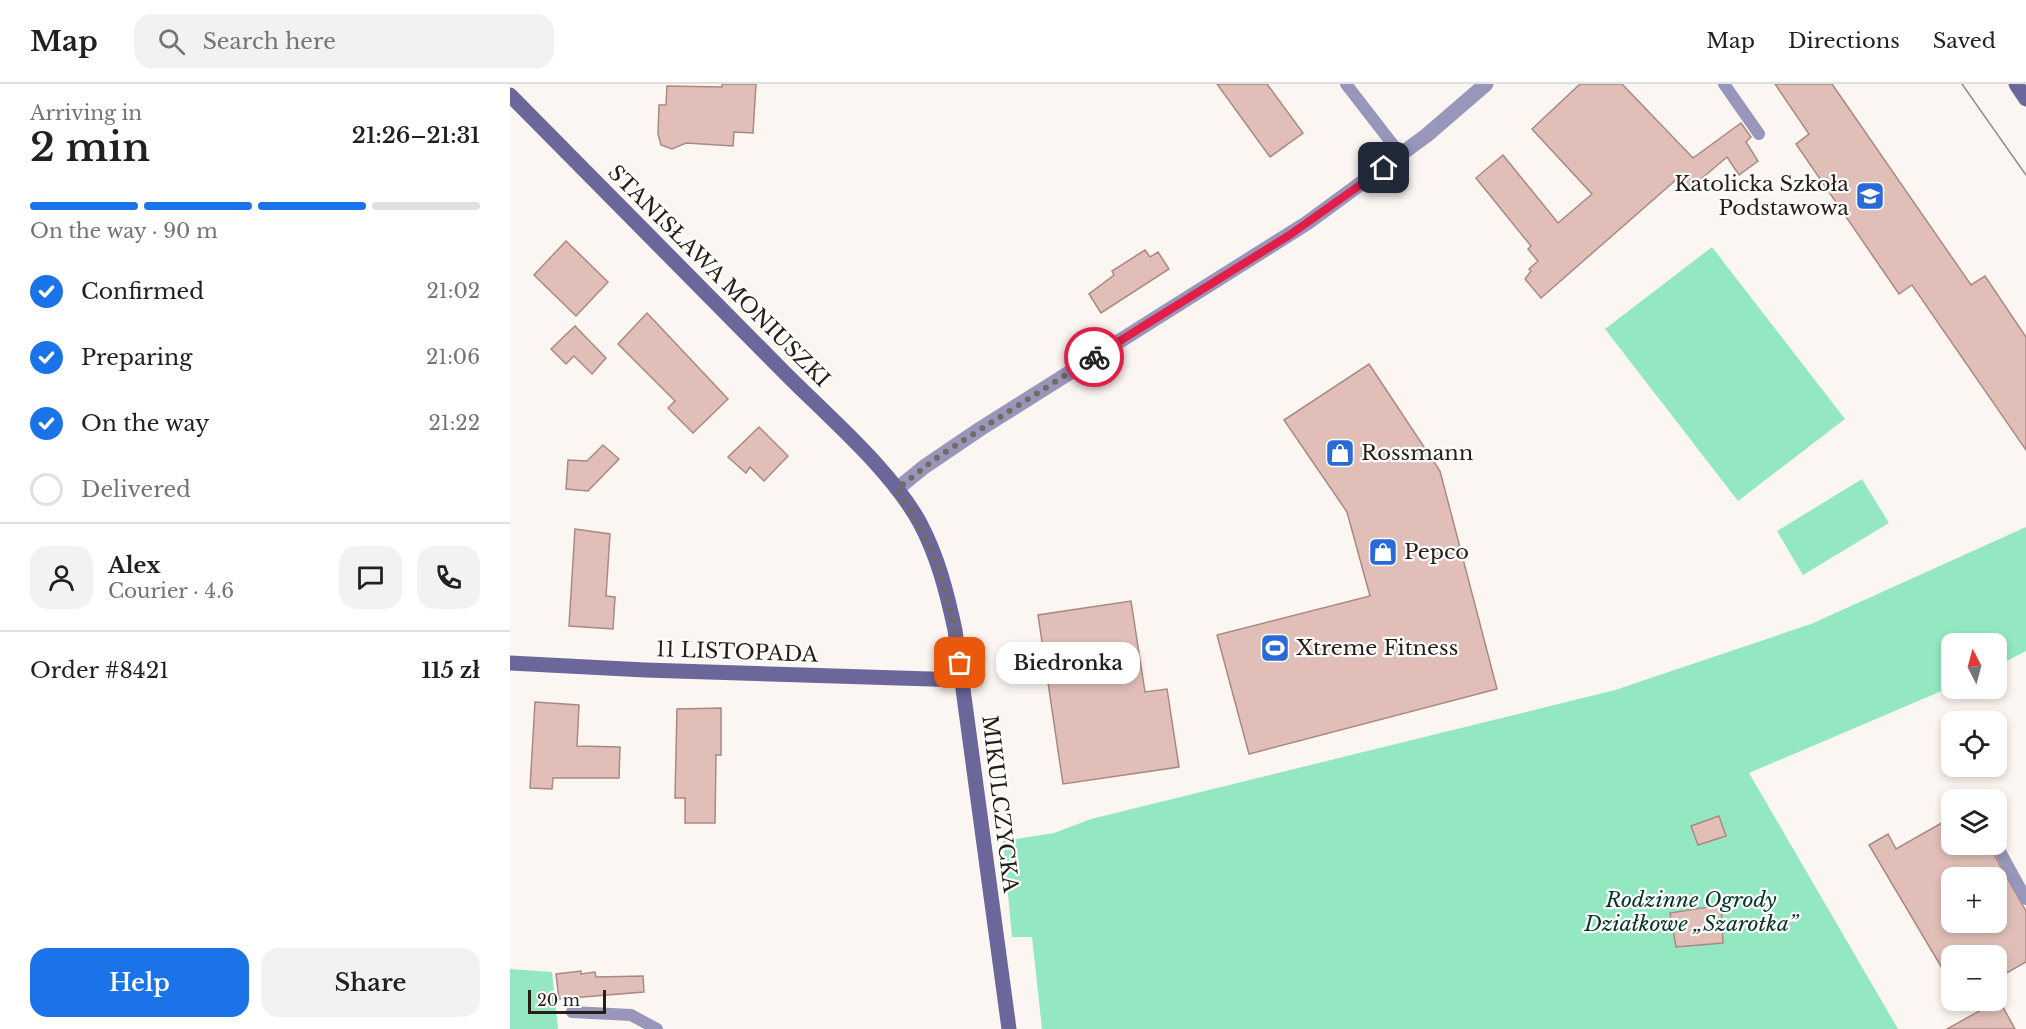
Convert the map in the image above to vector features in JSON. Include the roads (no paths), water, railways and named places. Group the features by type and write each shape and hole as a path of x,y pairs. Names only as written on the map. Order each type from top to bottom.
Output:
{"street":[{"path":"897,489 924,467 980,429 1308,223 1401,155 1486,84"},
{"path":"2016,84 2026,99"},
{"name":"STANISŁAWA MONIUSZKI","path":"510,95 897,489"},
{"name":"MIKULCZYCKA","path":"897,489 920,522 934,552 947,595 963,680 1008,1029"},
{"name":"11 LISTOPADA","path":"510,663 645,670 963,680"}],"lane":[{"path":"1346,84 1401,155"},
{"path":"1724,84 1759,134"},
{"path":"2002,855 2026,899"},
{"path":"572,1011 631,1014 657,1029"}],"tram line":[{"path":"1962,84 2026,175"}],"place":[{"name":"Katolicka Szkoła Podstawowa","path":"1870,196"},
{"name":"Rossmann","path":"1340,453"},
{"name":"Pepco","path":"1383,552"},
{"name":"Xtreme Fitness","path":"1275,648"},
{"name":"Biedronka","path":"960,663"}],"park label":[{"name":"Rodzinne Ogrody Działkowe „Szarotka”","path":"1691,912"}]}
